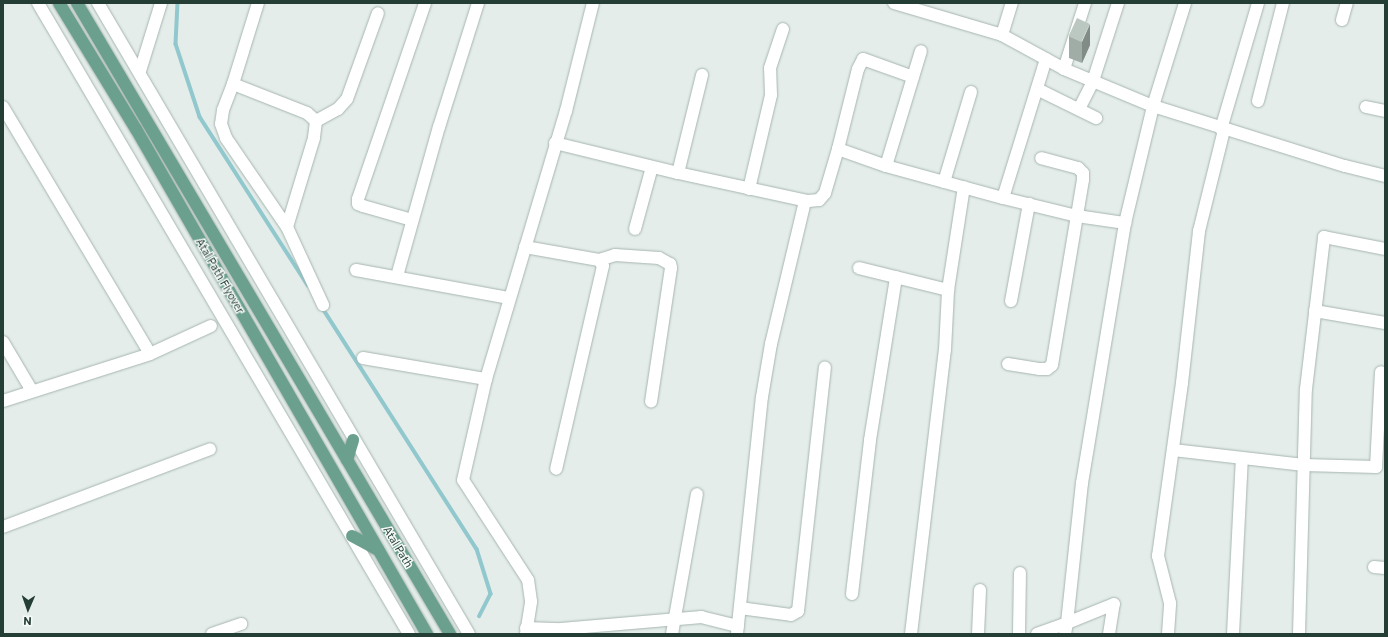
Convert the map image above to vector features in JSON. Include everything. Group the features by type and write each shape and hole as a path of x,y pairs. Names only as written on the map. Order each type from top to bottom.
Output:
{"main road":[{"name":"Atal Path Flyover","path":"60,3 136,129 428,634"},
{"name":"Atal Path Flyover","path":"77,3 347,460"},
{"path":"347,460 353,440"},
{"name":"Atal Path","path":"347,460 450,634"},
{"path":"352,536 379,551"}],"street":[{"path":"38,3 409,634"},
{"path":"98,3 140,71 353,440 469,634"},
{"path":"140,71 161,3"},
{"path":"258,3 233,84 221,115 223,130 287,227 323,305"},
{"path":"412,220 363,206 358,204 358,199 425,3"},
{"path":"397,276 412,220 478,3"},
{"path":"593,3 555,143 486,379 463,480 528,580 531,602 526,631 598,626 674,618 738,620 791,615 798,611 824,367"},
{"path":"894,3 908,5 1002,35 1064,68 1153,106 1223,129 1385,176"},
{"path":"1002,35 1012,3"},
{"path":"1064,68 1084,3"},
{"path":"1079,109 1093,81 1118,3"},
{"path":"1066,628 1082,484 1125,223 1153,106 1185,3"},
{"path":"1168,634 1170,602 1158,556 1173,450 1199,231 1223,129 1258,3"},
{"path":"1258,101 1283,3"},
{"path":"1342,20 1347,3"},
{"path":"316,121 338,109 348,99 378,13"},
{"path":"749,189 771,95 770,68 783,29"},
{"path":"886,166 921,51"},
{"path":"555,143 749,189 805,200 819,200 825,193 838,149 858,69 863,59 913,77"},
{"path":"1003,198 1046,59"},
{"path":"678,173 702,75"},
{"path":"233,84 307,113 316,121"},
{"path":"1037,89 1096,118"},
{"path":"944,182 971,92"},
{"path":"1366,106 1385,111"},
{"path":"3,107 150,354"},
{"path":"287,227 314,138 316,121"},
{"path":"838,149 886,166 1003,198 1076,216 1125,223"},
{"path":"1008,364 1040,369 1047,369 1052,365 1083,180 1082,170 1041,158"},
{"path":"635,229 652,167"},
{"path":"911,634 945,350 948,290 964,187"},
{"path":"738,620 762,396 771,344 805,200"},
{"path":"1011,301 1029,204"},
{"path":"1299,634 1306,389 1324,237 1385,250"},
{"path":"525,247 599,260 615,255 659,258 670,264 671,268 651,402"},
{"path":"556,469 603,270 603,264 599,260"},
{"path":"859,268 948,290"},
{"path":"356,270 397,276 509,298"},
{"path":"852,594 870,440 896,277"},
{"path":"1315,311 1385,322"},
{"path":"3,401 150,354 211,326"},
{"path":"3,342 32,391"},
{"path":"363,358 486,379"},
{"path":"1173,450 1304,465 1376,467 1381,372"},
{"path":"3,527 210,449"},
{"path":"1233,634 1242,458"},
{"path":"672,634 697,494"},
{"path":"1019,634 1020,573"},
{"path":"978,634 980,590"},
{"path":"1037,634 1066,628 1114,604 1109,634"},
{"path":"212,634 241,624"}],"building":[{"path":"1077,18 1090,24 1081,42 1069,36"}],"waterway":[{"path":"178,3 176,44 200,117 308,285"},
{"path":"322,307 477,549 491,594 480,616"}]}
